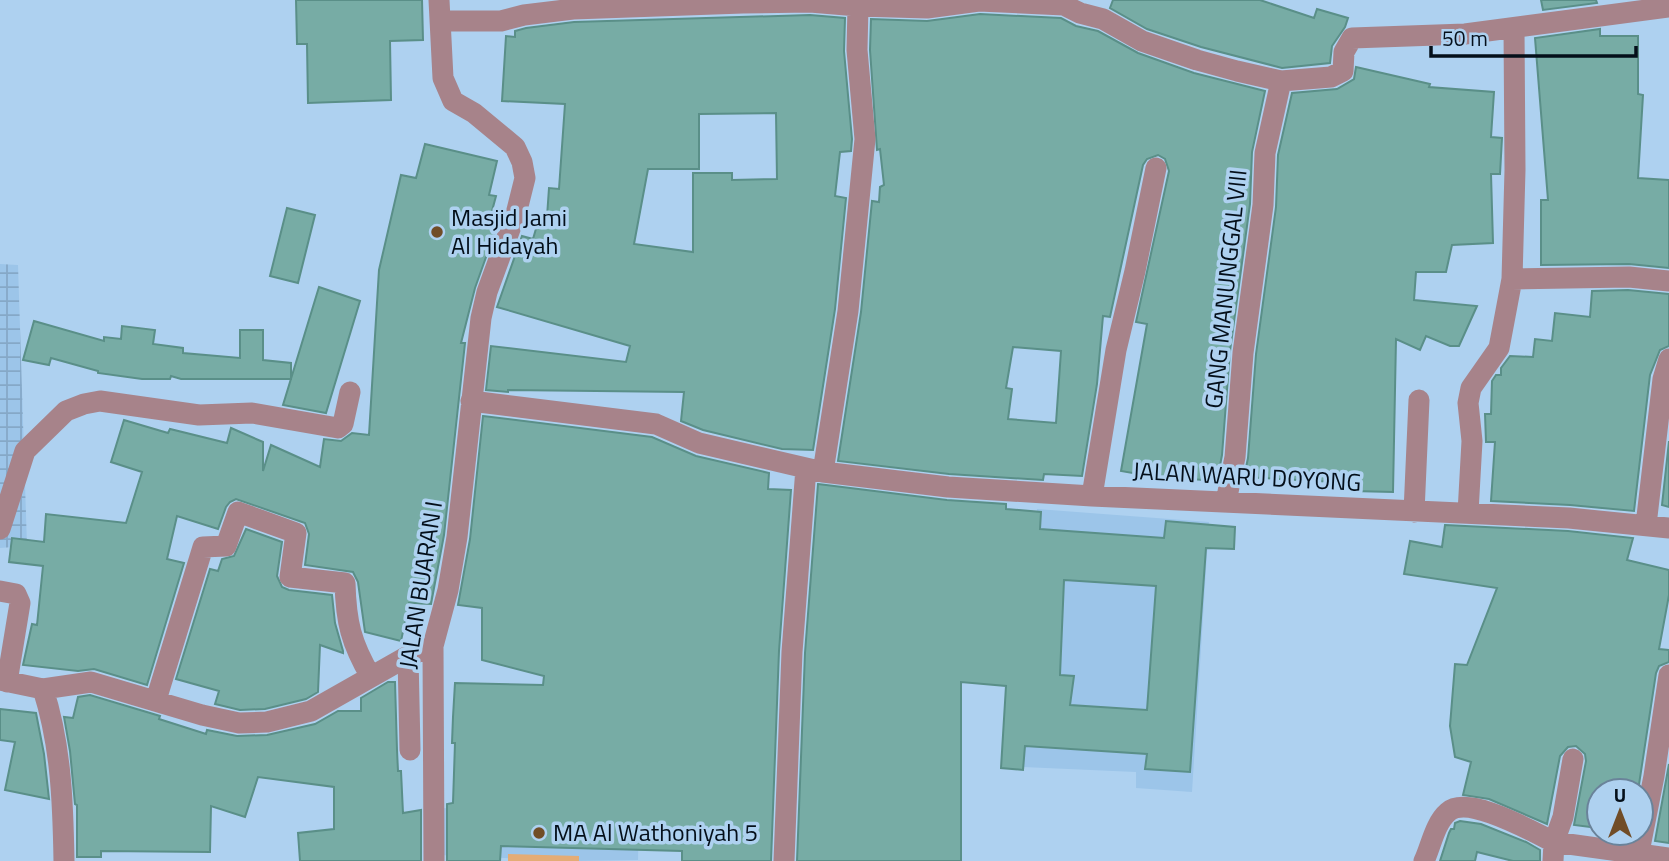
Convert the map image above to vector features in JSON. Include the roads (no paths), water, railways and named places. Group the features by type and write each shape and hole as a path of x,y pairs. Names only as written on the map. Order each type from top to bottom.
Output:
{"street":[{"path":"471,401 481,318 487,292 517,210 524,178 522,162 515,147 474,113 453,102 443,78 440,10 501,20 573,9 662,4 810,2 927,8 979,1 1064,5 1080,13 1103,19 1142,41 1197,60 1281,81 1331,77 1343,71 1344,52 1352,38 1465,34 1669,7"},
{"path":"784,861 792,652 814,470 848,311 865,139 857,50 858,6"},
{"path":"1468,513 1472,441 1468,403 1471,388 1499,348 1512,279 1515,170 1514,28"},
{"name":"GANG MANUNGGAL VIII","path":"1226,502 1235,457 1243,354 1263,205 1265,153 1281,81"},
{"path":"1092,496 1116,350 1156,167"},
{"path":"1512,279 1629,276 1669,281"},
{"path":"1646,525 1663,379 1669,359"},
{"path":"0,529 25,451 66,411 100,401 199,415 251,413 338,428 344,422 350,392"},
{"path":"1414,512 1419,400"},
{"name":"JALAN WARU DOYONG","path":"471,401 656,425 699,443 814,470 948,487 1569,518 1669,528"},
{"name":"JALAN BUARAN I","path":"434,861 433,646 449,590 471,401"},
{"path":"156,700 203,547 226,546 238,512 296,534 290,577 345,583 346,617 357,654 371,677"},
{"path":"0,591 16,594 20,603 3,681 43,689 91,682 202,715 239,723 267,722 311,711 408,656 433,646"},
{"path":"408,656 410,750"},
{"path":"1639,852 1669,675"},
{"path":"43,689 54,723 64,821 64,861"},
{"path":"1554,852 1573,759"},
{"path":"1424,861 1448,810 1463,806 1487,811 1554,852 1639,852 1669,858"}],"place":[{"name":"Masjid Jami Al Hidayah","path":"437,232"},
{"name":"MA Al Wathoniyah 5","path":"539,833"}]}
